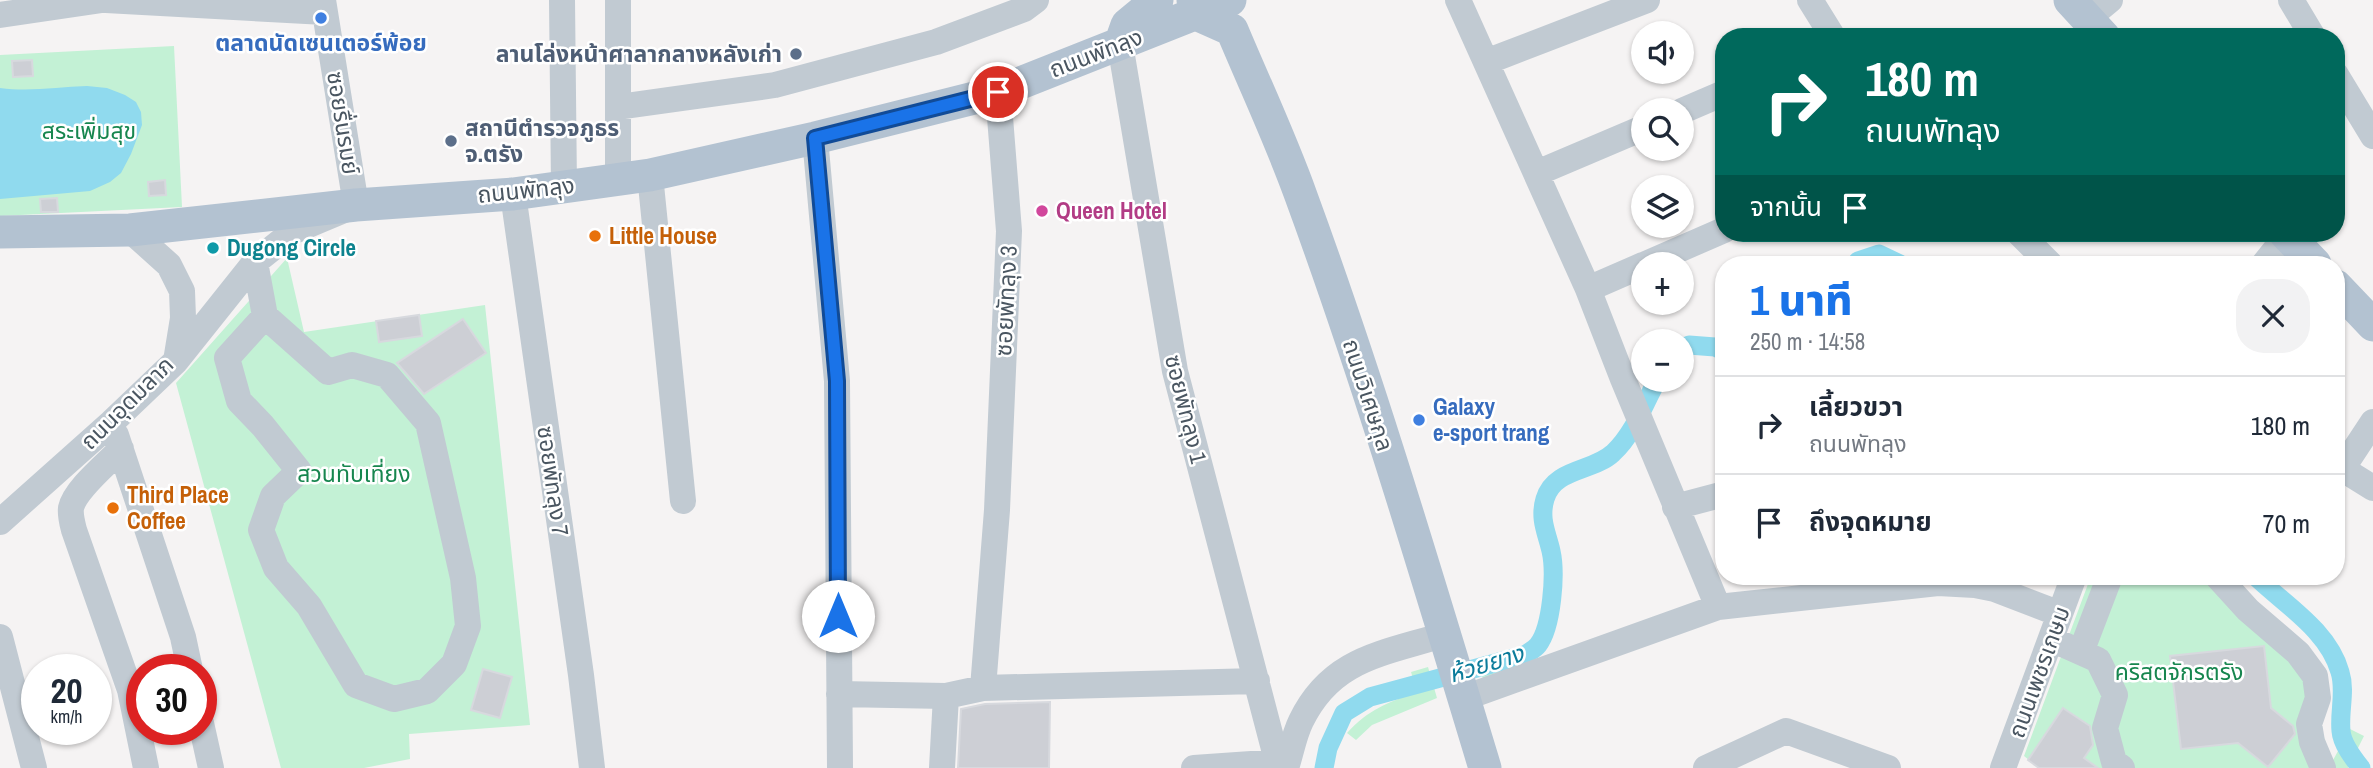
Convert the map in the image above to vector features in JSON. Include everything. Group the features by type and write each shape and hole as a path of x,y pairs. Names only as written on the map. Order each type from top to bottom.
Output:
{"main road":[{"path":"1120,44 1128,25 1157,0"},
{"path":"1194,7 1231,15 1245,0"},
{"name":"ถนนพัทลุง","path":"0,232 130,230 356,205 513,194 634,177 815,138 998,92 1120,44 1194,7"},
{"name":"ถนนวิเศษกุล","path":"1231,15 1300,195 1369,396 1485,768"},
{"path":"2294,242 2307,256"},
{"path":"2345,295 2373,325"}],"street":[{"path":"562,0 564,187"},
{"path":"618,0 618,107 634,177 683,501"},
{"path":"618,107 775,85 936,42 1024,9 1036,0"},
{"path":"1458,0 1588,289 1718,607"},
{"path":"1486,62 1647,0"},
{"path":"1810,0 1827,28"},
{"path":"2291,0 2308,28"},
{"path":"0,15 87,1 324,6"},
{"name":"ซอยรื่นรมย์","path":"324,6 356,205"},
{"name":"ซอยพัทลุง 1","path":"1120,44 1175,371 1281,766"},
{"path":"2345,90 2373,136"},
{"name":"ซอยพัทลุง 3","path":"983,688 997,510 1009,231 998,92"},
{"path":"1694,106 1715,97"},
{"path":"1537,173 1631,133"},
{"path":"815,138 837,381 840,768"},
{"name":"ซอยพัทลุง 7","path":"513,194 592,768"},
{"path":"176,361 255,262 294,232 356,205"},
{"name":"ถนนอุดมลาภ","path":"0,522 176,361 183,318 182,290 169,265 130,230"},
{"path":"1674,252 1715,234"},
{"path":"2028,242 2042,256"},
{"path":"255,262 265,316 328,372 352,365 387,374 428,423 463,578 468,626 454,664 427,691 394,699 356,685 309,606 276,568 261,530 273,496 299,471 239,401 227,358 265,316"},
{"path":"1588,289 1631,271"},
{"path":"2345,459 2373,422"},
{"path":"111,423 187,654"},
{"path":"121,449 77,495 71,516 130,690 146,768"},
{"path":"2345,471 2373,488"},
{"path":"1675,507 1715,496"},
{"path":"1464,698 1718,607 1920,585"},
{"path":"1957,585 1995,589 2060,614"},
{"name":"ถนนเพชรเกษม","path":"2003,768 2071,585"},
{"path":"2081,652 2107,585"},
{"path":"2225,585 2248,610 2298,653 2315,676 2318,698 2309,724 2312,742 2323,768"},
{"path":"0,637 34,768"},
{"path":"2051,639 2098,660 2115,695 2105,728 2114,762 2122,768"},
{"path":"1211,767 1281,766 1316,694 1335,675 1352,664 1447,640"},
{"path":"839,694 946,696 983,688 1257,681"},
{"path":"942,768 946,696"},
{"path":"1706,768 1786,731 1888,768"},
{"path":"206,745 211,768"}],"green space":[{"name":"สระเพิ่มสุข","path":"174,46 182,207 0,216 0,55"},
{"name":"สวนทับเที่ยง","path":"287,258 304,332 485,305 530,725 409,734 410,759 364,768 281,768 176,383"},
{"name":"คริสตจักรตรัง","path":"2088,585 2242,585 2263,609 2303,645 2321,728 2332,762 2350,729 2364,736 2348,768 2039,768 2024,756"},
{"path":"1530,656 1533,667 1484,682 1477,660 1486,657 1490,668"},
{"path":"1428,667 1437,698 1372,725 1356,740 1347,733 1379,708 1417,692 1411,672"}],"water":[{"path":"0,88 107,88 125,95 136,102 141,112 142,125 121,173 110,182 90,191 0,199"}],"building":[{"path":"32,60 33,76 13,77 12,61"},
{"path":"165,180 166,195 149,196 148,182"},
{"path":"57,198 58,212 41,212 40,199"},
{"path":"419,315 422,336 379,342 376,321"},
{"path":"463,319 486,353 424,394 397,363"},
{"path":"2264,646 2271,708 2293,726 2295,734 2268,767 2238,743 2181,749 2170,656"},
{"path":"483,669 512,677 500,718 471,710"},
{"path":"1050,702 1049,768 958,768 961,709 985,704"},
{"path":"2063,708 2090,726 2093,745 2084,758 2098,768 2039,768 2028,760"}],"waterway":[{"name":"ห้วยยาง","path":"1873,256 1883,256"},
{"name":"ห้วยยาง","path":"1694,345 1715,347"},
{"name":"ห้วยยาง","path":"1324,768 1328,748 1344,713 1370,697 1525,655 1538,645 1547,626 1553,586 1551,551 1543,519 1545,499 1557,481 1605,459 1620,446 1651,392"},
{"name":"ห้วยยาง","path":"2265,585 2316,631 2334,657 2342,686 2343,741 2361,768"}],"place":[{"name":"ตลาดนัดเซนเตอร์พ้อย","path":"321,18"},
{"name":"ลานโล่งหน้าศาลากลางหลังเก่า","path":"796,54"},
{"name":"สถานีตำรวจภูธร จ.ตรัง","path":"451,141"},
{"name":"Queen Hotel","path":"1042,211"},
{"name":"Little House","path":"595,236"},
{"name":"Dugong Circle","path":"213,248"},
{"name":"Galaxy e-sport trang","path":"1419,420"},
{"name":"Third Place Coffee","path":"113,508"}],"route":[{"path":"838,616 837,381 815,138 998,92"}]}
